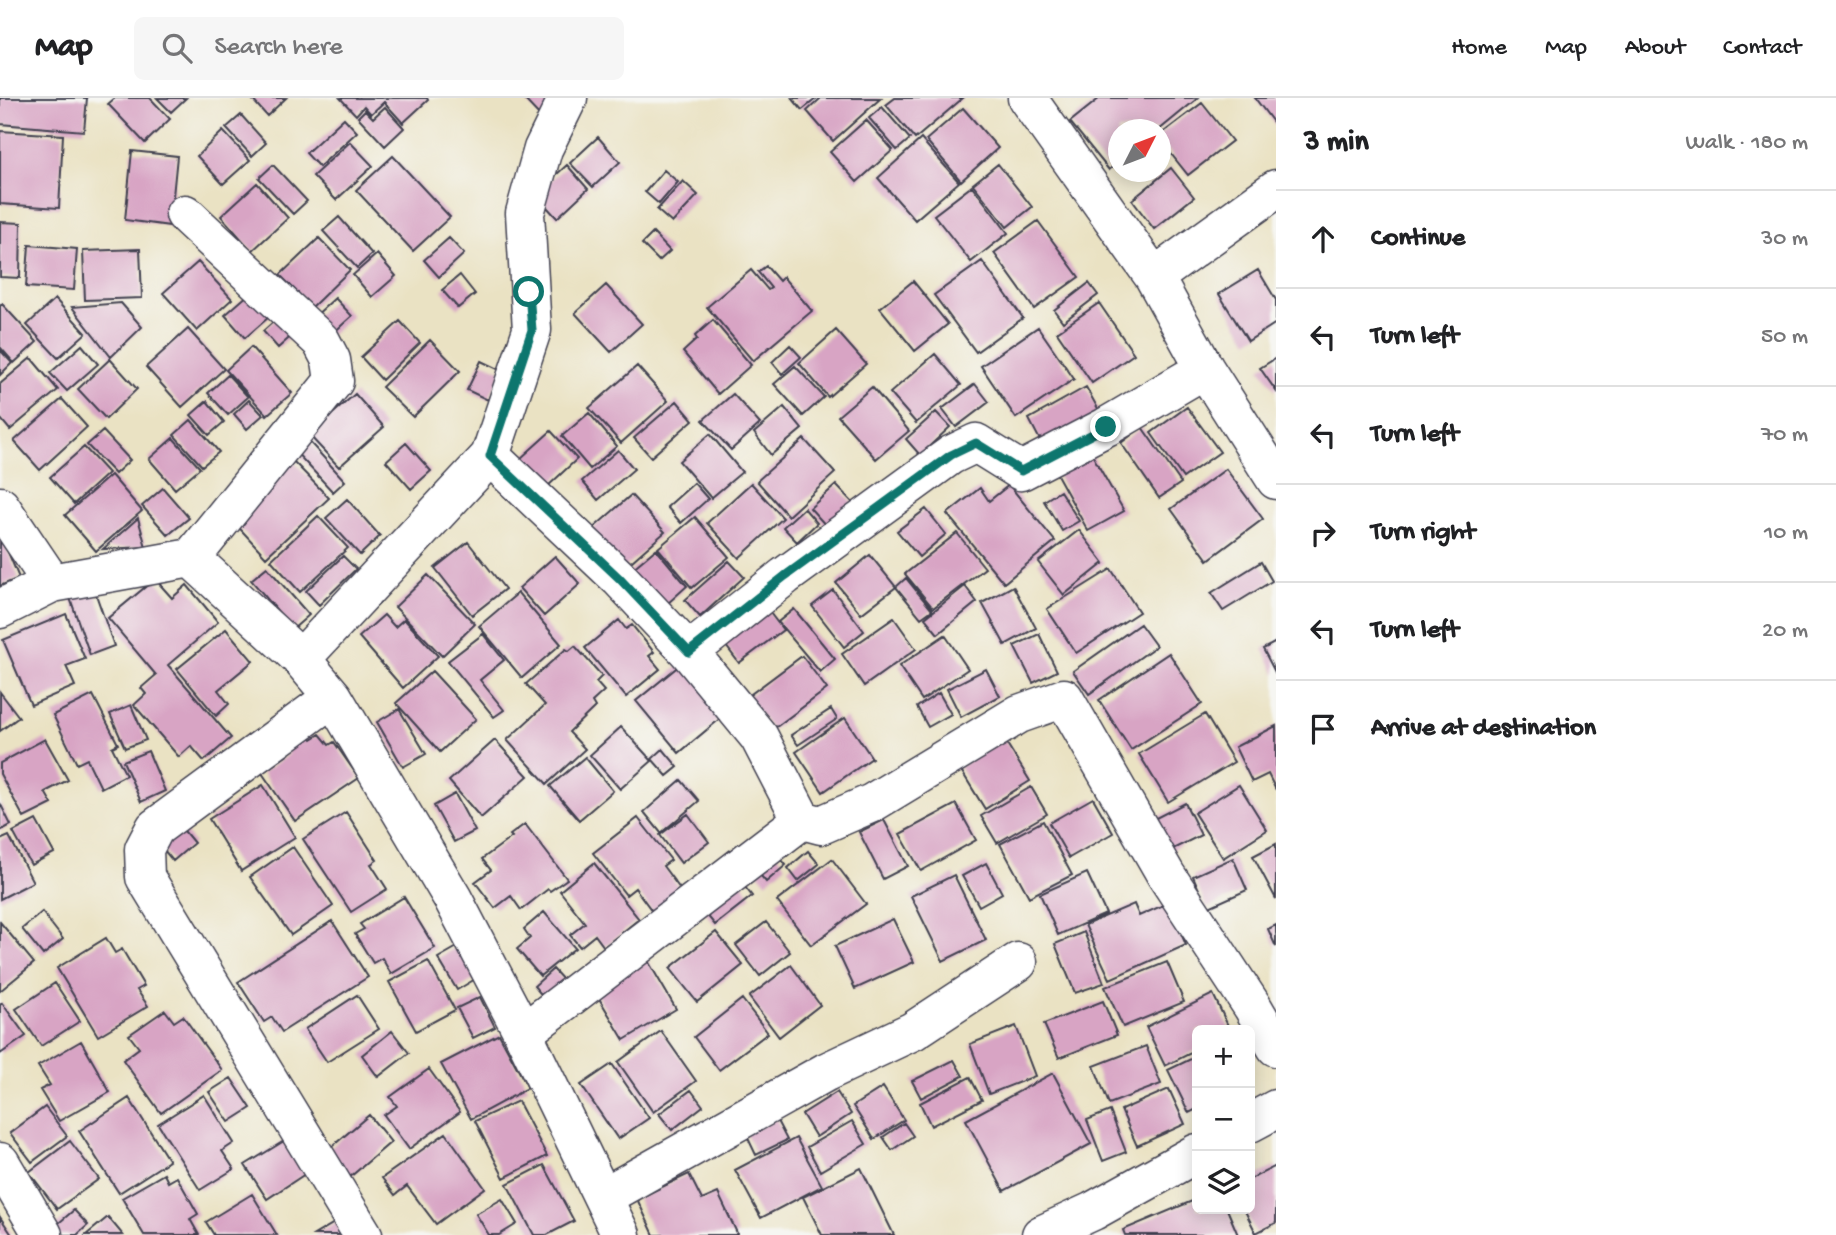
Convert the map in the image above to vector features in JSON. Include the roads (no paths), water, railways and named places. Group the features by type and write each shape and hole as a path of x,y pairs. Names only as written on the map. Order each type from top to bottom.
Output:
{"street":[{"path":"301,659 490,456 532,330 525,213 544,149 568,98"},
{"path":"1027,98 1153,277 1205,369 1276,480"},
{"path":"1153,277 1276,189"},
{"path":"0,608 52,583 191,558 334,381 331,360 321,341 185,214"},
{"path":"689,652 785,576 951,455 976,443 1021,471 1106,427 1205,369"},
{"path":"490,456 619,578 689,652 759,737 803,820 821,825 872,803 1019,714 1064,698 1166,875 1276,1047"},
{"path":"0,506 52,583"},
{"path":"191,558 301,659 333,697 453,899 523,1033 621,1235"},
{"path":"333,697 155,828 144,849 145,877 363,1235"},
{"path":"523,1033 803,820"},
{"path":"603,1196 826,1072 913,1031 1018,962"},
{"path":"1255,1120 1276,1109"},
{"path":"1041,1235 1096,1223 1192,1156"},
{"path":"2,1169 43,1235"}]}
